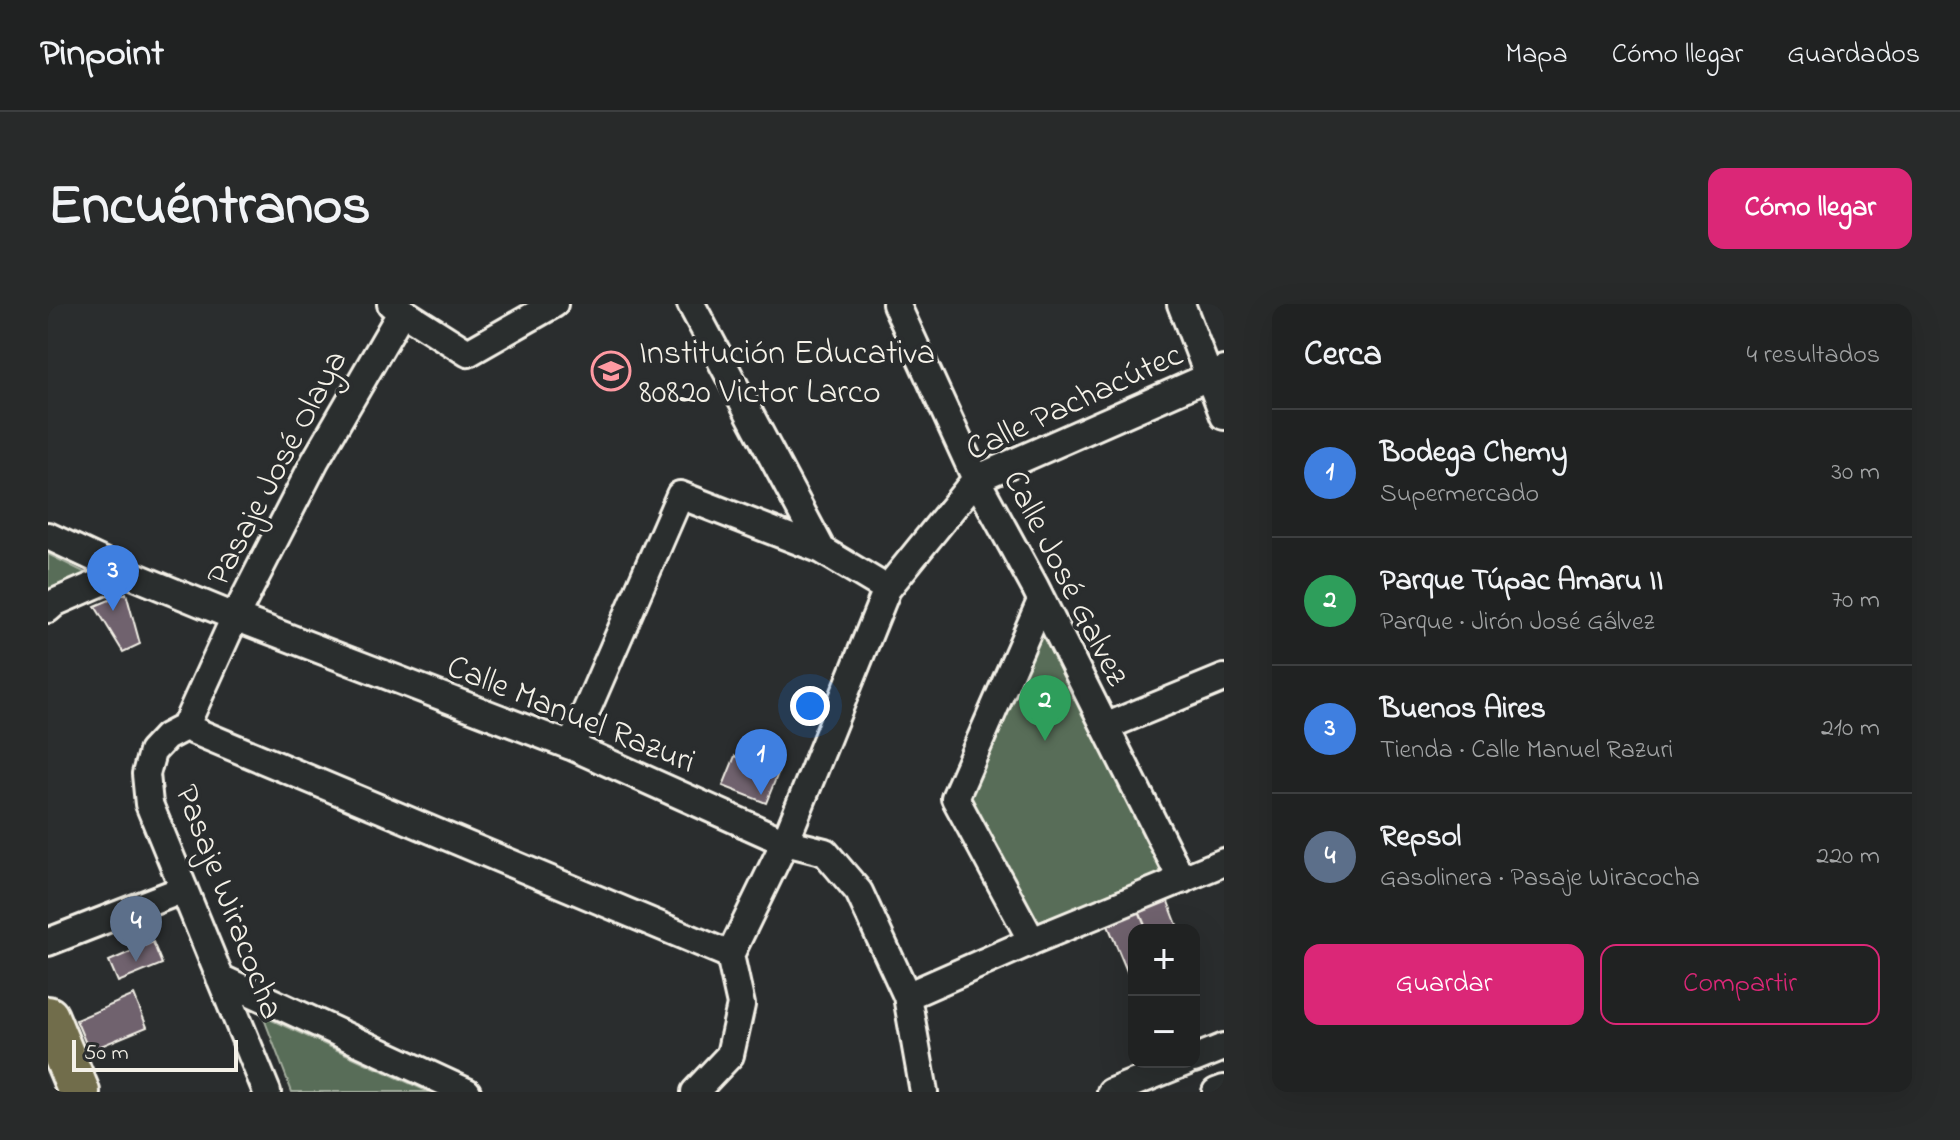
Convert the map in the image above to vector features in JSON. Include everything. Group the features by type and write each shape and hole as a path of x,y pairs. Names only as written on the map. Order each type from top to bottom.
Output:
{"highway":[{"path":"48,1017 79,1092"}],"street":[{"path":"397,308 468,353 554,304"},
{"path":"691,304 822,550"},
{"name":"Calle José Galvez","path":"896,304 976,479 1182,880"},
{"path":"1181,304 1216,373 1224,416"},
{"name":"Pasaje José Olaya","path":"235,617 397,308"},
{"name":"Calle Pachacútec","path":"730,955 785,842 887,589 976,479 1216,373"},
{"path":"571,746 680,495 822,550 887,589"},
{"name":"Calle Manuel Razuri","path":"48,536 125,572 235,617 571,746 785,842 825,852 859,892 907,996 924,1092"},
{"path":"48,609 56,602 125,572"},
{"path":"1032,941 955,798 1041,601"},
{"name":"Pasaje Wiracocha","path":"235,617 185,727 166,737 152,752 146,774 149,804 267,1092"},
{"path":"1105,727 1224,678"},
{"path":"185,727 730,955 741,1005 730,1055 695,1092"},
{"path":"907,996 1224,862"},
{"path":"48,942 184,889"},
{"path":"220,978 467,1092"},
{"path":"1200,1057 1224,1047"},
{"path":"1111,1092 1171,1068"},
{"path":"1216,1092 1224,1089"}],"green space":[{"path":"48,554 88,574 48,600"},
{"path":"1041,601 1178,879 1037,936 955,798"},
{"path":"263,1016 429,1092 292,1092"}],"building":[{"path":"126,593 140,644 123,652 95,606"},
{"path":"735,756 778,773 766,803 723,786"},
{"path":"1167,899 1177,924 1144,924 1139,911"},
{"path":"1139,911 1144,924 1128,924 1128,974 1107,923"},
{"path":"153,942 162,964 118,982 109,961"},
{"path":"134,995 147,1027 89,1051 76,1020"}],"place":[{"name":"Institución Educativa 80820 Victor Larco","path":"611,371"},
{"name":"Buenos Aires","path":"113,611"},
{"name":"Parque Túpac Amaru II","path":"1045,741"},
{"name":"Bodega Chemy","path":"761,795"},
{"name":"Repsol","path":"136,962"}]}
